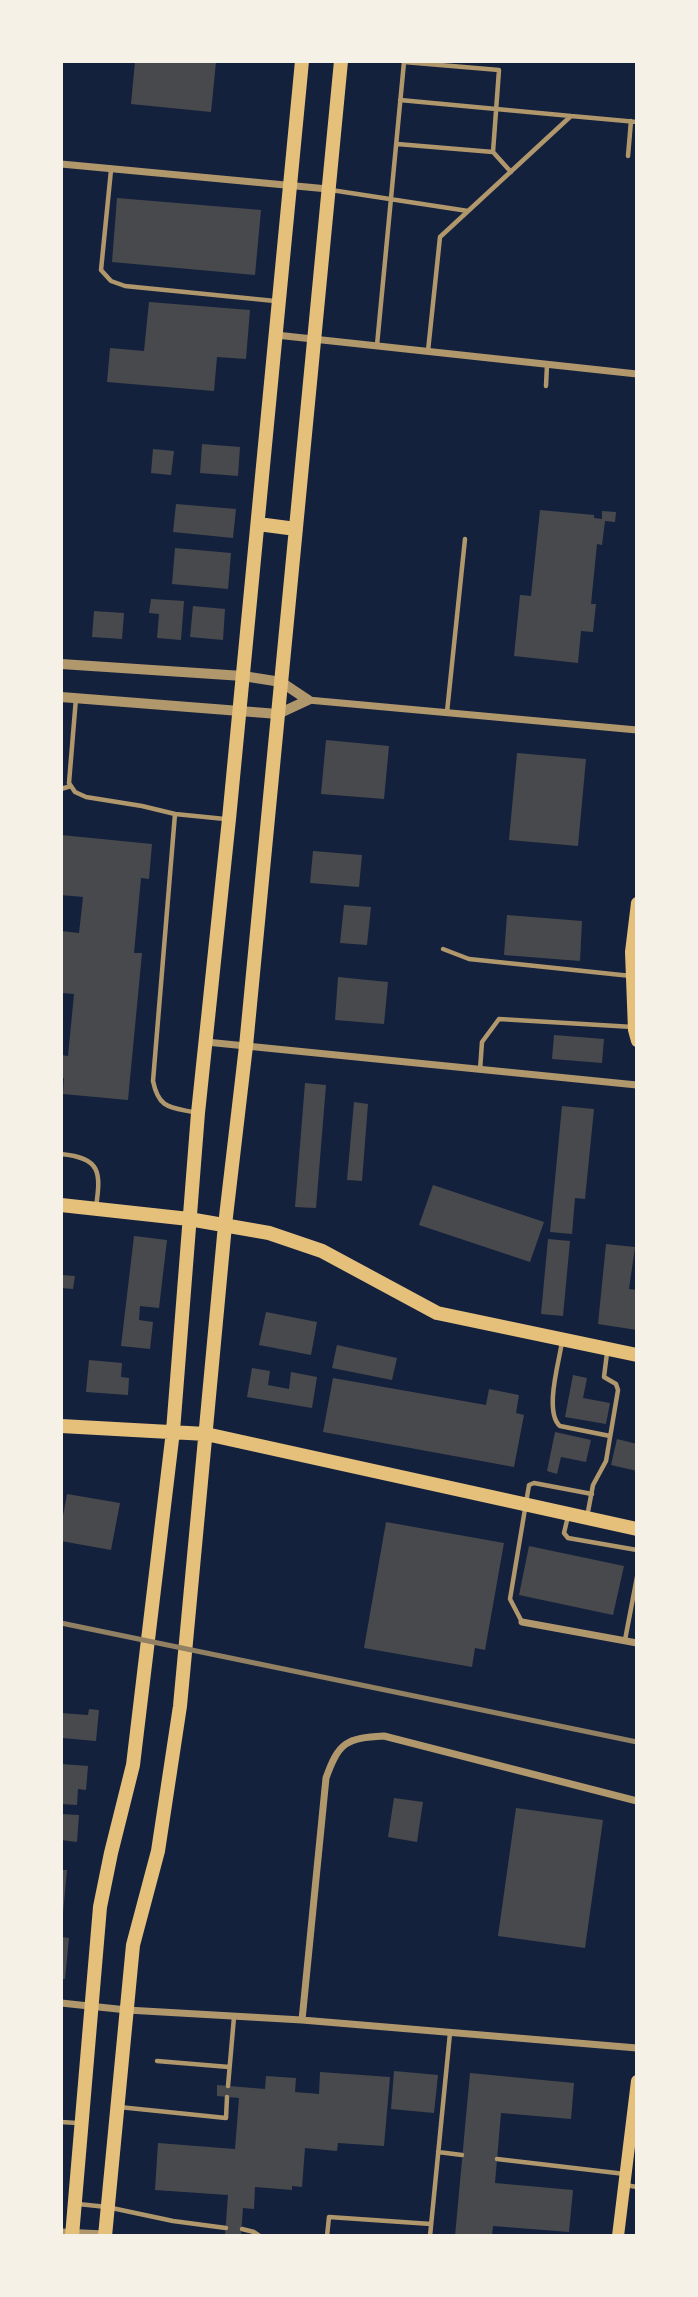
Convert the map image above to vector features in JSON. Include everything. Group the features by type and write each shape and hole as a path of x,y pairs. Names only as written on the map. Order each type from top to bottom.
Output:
{"main road":[{"path":"69,2233 75,2204 104,1883 133,1765 173,1431 198,1113 240,710 302,61"},
{"path":"105,2235 133,1945 158,1851 180,1706 341,61"},
{"path":"258,524 296,529"},
{"path":"636,1036 632,976 637,903"},
{"path":"61,1205 189,1219 269,1233 322,1251 437,1312 637,1355"},
{"path":"61,1426 206,1434 637,1529"},
{"path":"618,2236 629,2182 637,2081"}],"street":[{"path":"61,164 329,190"},
{"path":"276,335 637,374"},
{"path":"61,664 243,676 281,682 308,700 637,730"},
{"path":"61,697 278,715 308,700"},
{"path":"205,1042 637,1085"},
{"path":"522,1622 637,1643"},
{"path":"302,2020 326,1778 333,1758 346,1743 364,1737 384,1736 637,1801"},
{"path":"61,2003 637,2048"},
{"path":"69,2233 105,2235"}],"lane":[{"path":"377,346 404,62 499,70 493,152"},
{"path":"400,100 634,121 628,156"},
{"path":"428,352 440,237 571,116"},
{"path":"396,144 493,152 511,172"},
{"path":"111,170 101,270 111,281 125,286 279,302"},
{"path":"329,190 469,211"},
{"path":"546,386 547,364"},
{"path":"447,713 465,539"},
{"path":"76,698 69,783 75,792 86,797 175,814 229,819"},
{"path":"61,789 71,786"},
{"path":"175,814 153,1081 156,1097 164,1106 198,1113"},
{"path":"443,949 469,959 632,976"},
{"path":"480,1070 482,1042 499,1019 636,1036"},
{"path":"61,1154 80,1156 91,1162 97,1171 99,1186 96,1208"},
{"path":"562,1340 551,1407 554,1420 560,1426 610,1436"},
{"path":"587,1518 593,1485 606,1461 618,1390 616,1384 604,1377 608,1349"},
{"path":"522,1622 510,1599 529,1485 534,1483 592,1494"},
{"path":"568,1513 564,1533 568,1538 637,1550"},
{"path":"625,1640 637,1577"},
{"path":"228,2086 234,2016"},
{"path":"430,2236 450,2032"},
{"path":"157,2061 229,2067"},
{"path":"117,2107 226,2118 227,2096"},
{"path":"61,2122 82,2124"},
{"path":"438,2152 462,2155"},
{"path":"497,2159 629,2182"},
{"path":"75,2204 226,2228"},
{"path":"327,2236 329,2217 431,2224"},
{"path":"242,2229 260,2236"}],"building":[{"path":"135,61 216,62 211,112 131,104"},
{"path":"117,198 261,210 255,275 112,262"},
{"path":"149,302 250,310 246,359 217,357 214,391 107,382 110,348 144,351"},
{"path":"202,444 240,447 238,476 200,473"},
{"path":"153,449 174,451 171,475 151,473"},
{"path":"176,504 236,509 233,538 173,532"},
{"path":"540,510 594,515 594,518 602,519 602,511 616,512 615,522 605,521 602,545 597,544 591,604 596,604 593,632 581,631 578,663 514,656 520,595 531,596"},
{"path":"175,548 231,553 228,589 172,584"},
{"path":"151,599 184,601 181,640 157,638 159,614 149,613"},
{"path":"193,606 225,609 223,640 190,637"},
{"path":"94,611 124,613 122,639 92,637"},
{"path":"326,740 389,746 384,799 321,794"},
{"path":"517,753 586,759 578,846 509,840"},
{"path":"61,835 152,844 149,879 141,878 134,953 142,953 128,1100 63,1094 61,1055 68,1056 74,994 61,993 61,931 79,933 83,897 61,895"},
{"path":"313,851 362,855 359,887 310,883"},
{"path":"344,905 371,907 367,945 340,943"},
{"path":"507,915 582,921 580,961 504,955"},
{"path":"338,977 388,982 384,1024 335,1020"},
{"path":"554,1035 604,1039 602,1063 552,1059"},
{"path":"305,1083 326,1085 316,1208 295,1207"},
{"path":"354,1102 368,1104 362,1181 347,1180"},
{"path":"562,1106 594,1109 585,1199 575,1198 572,1234 550,1232"},
{"path":"433,1185 544,1222 530,1262 419,1225"},
{"path":"134,1236 167,1240 159,1308 140,1306 139,1320 153,1322 150,1349 121,1346"},
{"path":"548,1239 570,1241 563,1316 541,1314"},
{"path":"606,1244 635,1247 629,1289 637,1290 637,1330 598,1324"},
{"path":"61,1275 75,1276 73,1289 61,1288"},
{"path":"266,1312 317,1322 311,1355 259,1345"},
{"path":"337,1345 397,1358 392,1380 332,1368"},
{"path":"89,1360 122,1363 121,1377 129,1378 128,1395 86,1392"},
{"path":"252,1368 270,1371 268,1385 289,1389 291,1372 317,1377 312,1408 247,1397"},
{"path":"573,1375 587,1378 583,1398 610,1403 606,1424 565,1417"},
{"path":"333,1378 486,1405 489,1389 519,1395 516,1413 524,1415 514,1467 323,1432"},
{"path":"555,1432 591,1440 586,1462 561,1457 557,1474 547,1471"},
{"path":"617,1439 637,1444 637,1471 611,1465"},
{"path":"67,1494 120,1503 111,1550 61,1541"},
{"path":"386,1522 504,1543 485,1650 475,1648 472,1667 364,1648"},
{"path":"529,1546 624,1566 613,1615 519,1595"},
{"path":"89,1709 99,1710 96,1741 62,1738 61,1713 88,1715"},
{"path":"61,1764 88,1766 86,1790 78,1789 77,1805 61,1804"},
{"path":"394,1798 423,1802 417,1842 388,1837"},
{"path":"516,1808 603,1820 585,1948 498,1936"},
{"path":"61,1814 79,1815 77,1842 61,1840"},
{"path":"61,1870 67,1870 63,1913 61,1913"},
{"path":"61,1937 69,1938 65,1979 61,1979"},
{"path":"394,2071 438,2075 434,2113 391,2109"},
{"path":"320,2072 390,2077 384,2146 338,2143 337,2151 305,2148 302,2187 292,2186 292,2190 255,2187 254,2209 243,2208 241,2236 225,2236 228,2195 155,2190 158,2143 235,2149 239,2098 217,2096 217,2085 265,2089 266,2076 296,2078 295,2092 319,2094"},
{"path":"470,2073 574,2083 571,2119 501,2113 495,2183 573,2190 569,2232 493,2226 492,2236 455,2236"}],"railway":[{"path":"61,1623 637,1742"}]}
